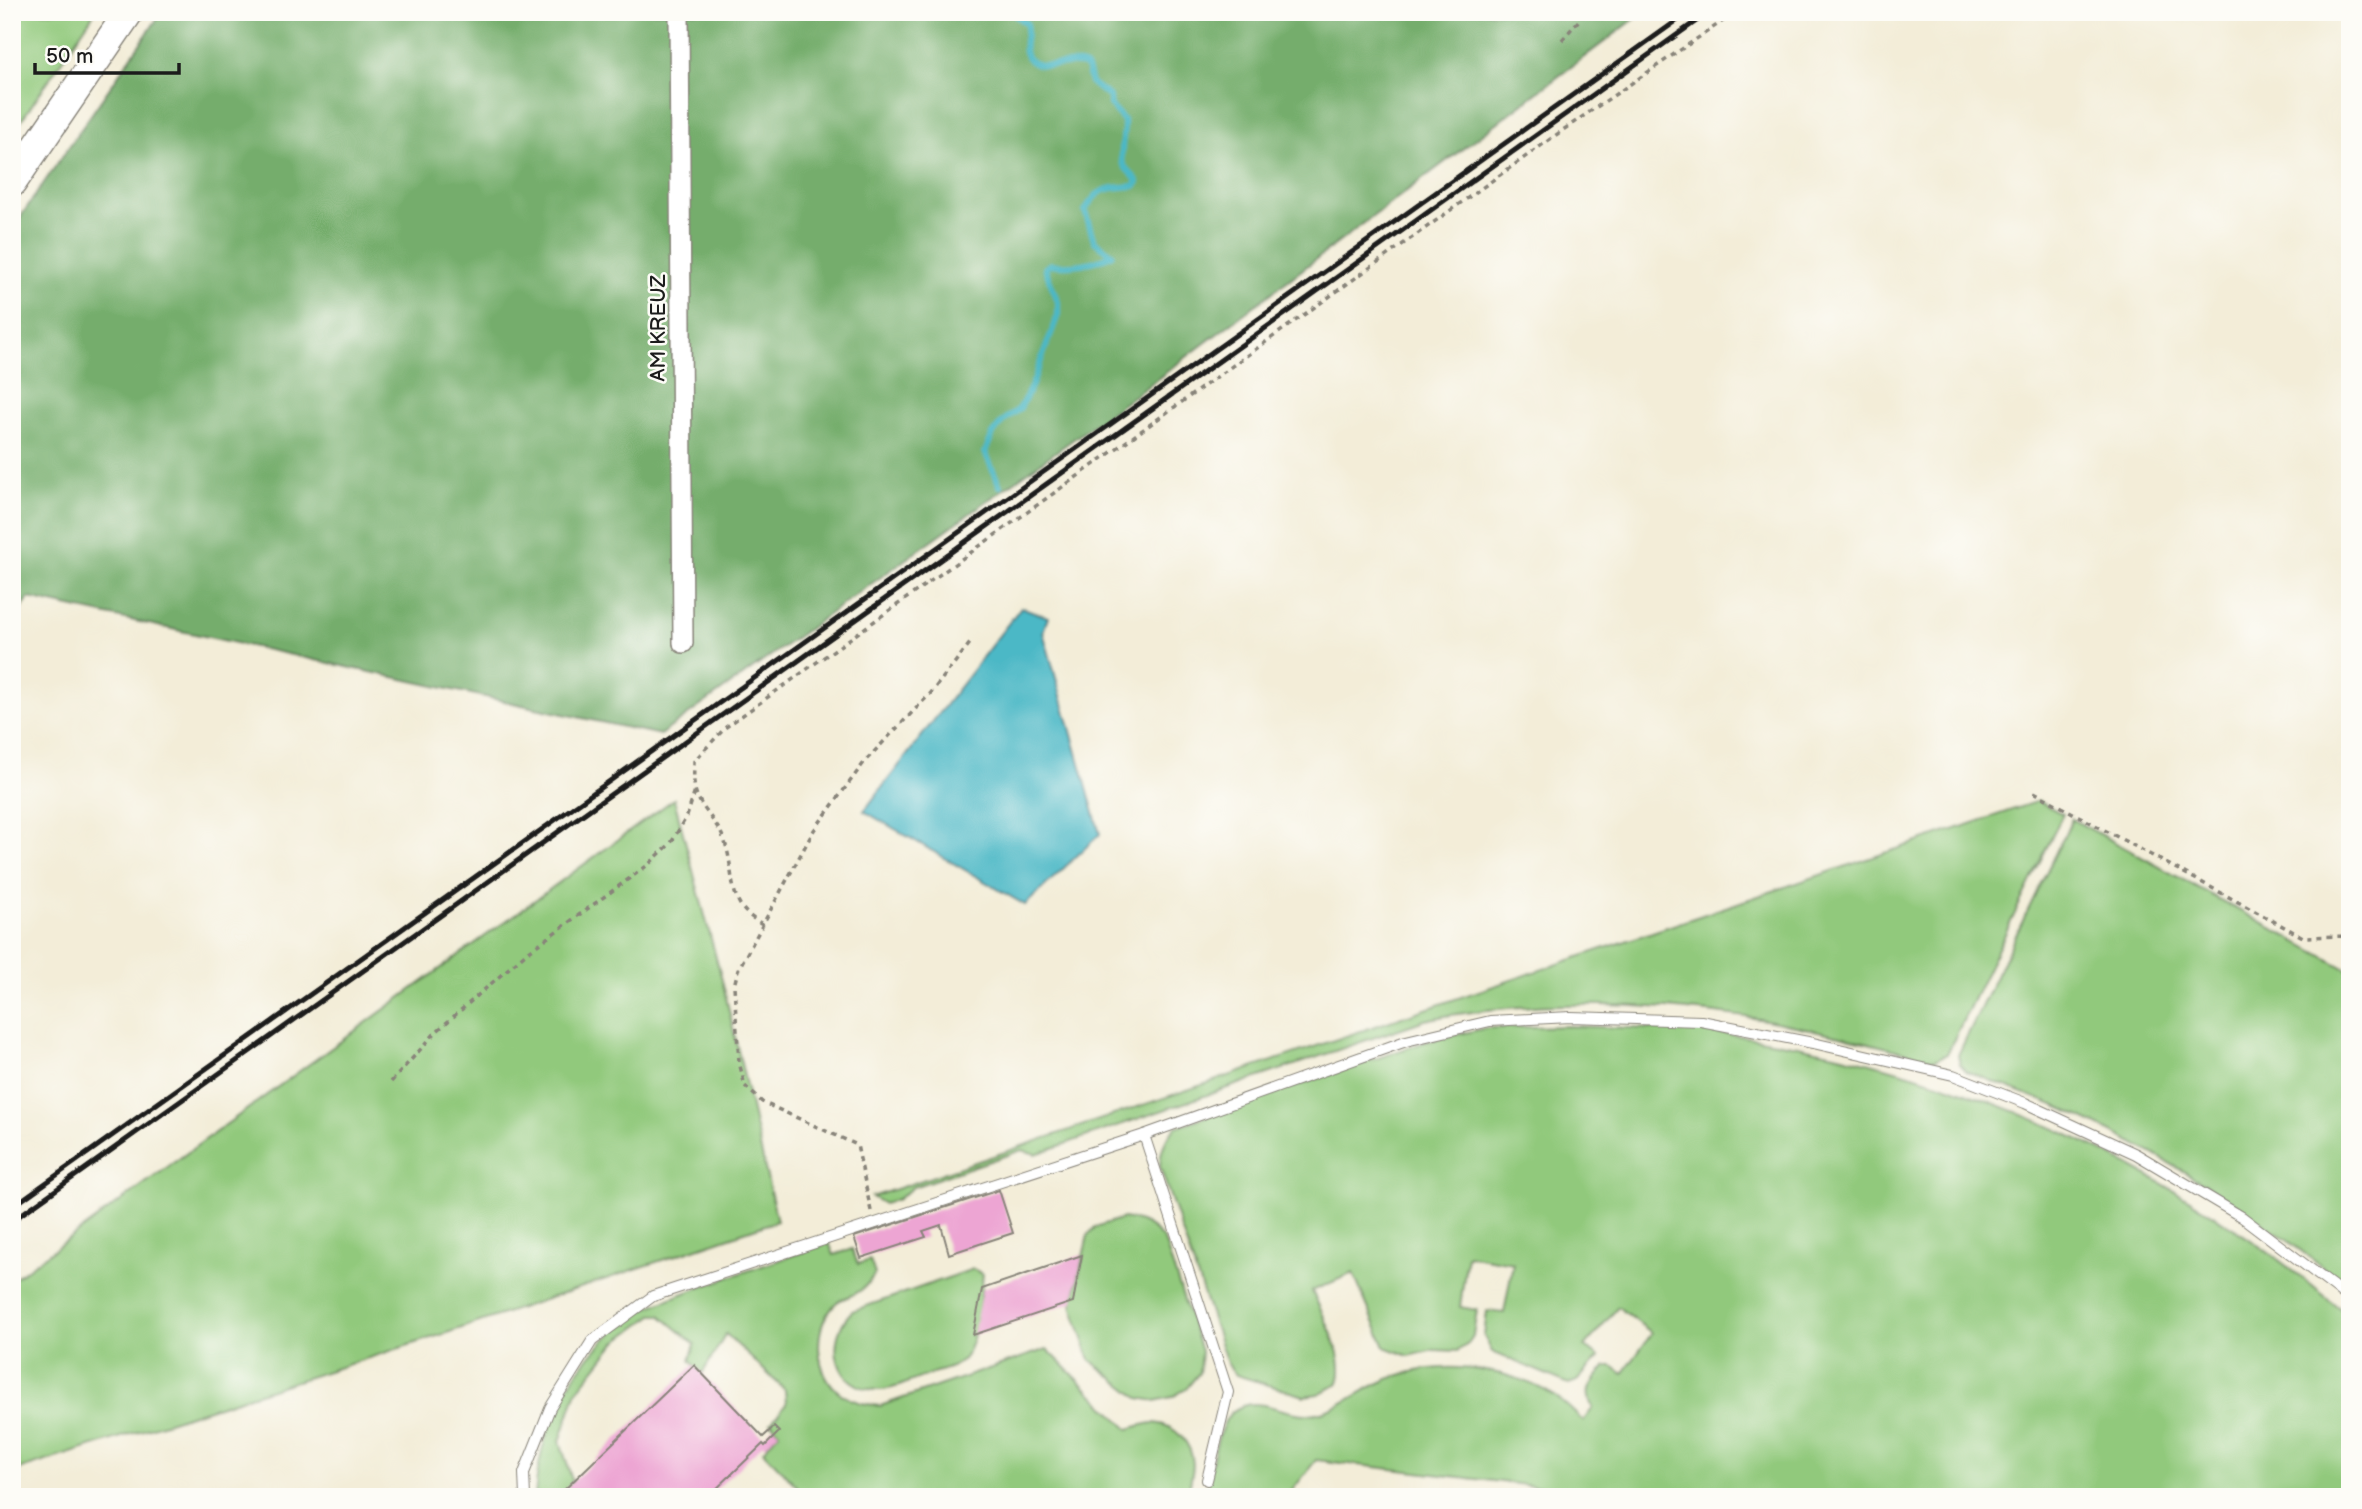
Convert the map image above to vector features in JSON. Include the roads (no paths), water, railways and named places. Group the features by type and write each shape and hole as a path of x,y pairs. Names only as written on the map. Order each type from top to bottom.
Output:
{"street":[{"path":"12,183 129,12"},
{"name":"AM KREUZ","path":"679,12 683,643"}],"lane":[{"path":"525,1497 524,1473 550,1408 592,1342 653,1296 1144,1135 1406,1041 1490,1021 1571,1017 1701,1021 1953,1074 2025,1103 2136,1154 2242,1217 2350,1299"},
{"path":"1144,1135 1228,1392 1207,1480"}],"water":[{"path":"1021,607 1048,617 1043,632 1100,834 1025,905 864,811"}],"waterway":[{"path":"1000,486 985,452 1002,422 1020,408 1032,385 1058,315 1058,302 1045,268 1050,264 1074,265 1090,262 1112,254 1094,241 1085,211 1095,197 1105,190 1135,186 1138,182 1123,163 1124,121 1110,105 1110,97 1091,83 1087,68 1081,64 1045,65 1029,60 1025,52 1027,24 1007,12"}],"railway":[{"path":"12,1207 1689,12"},
{"path":"12,1221 1709,12"}]}
